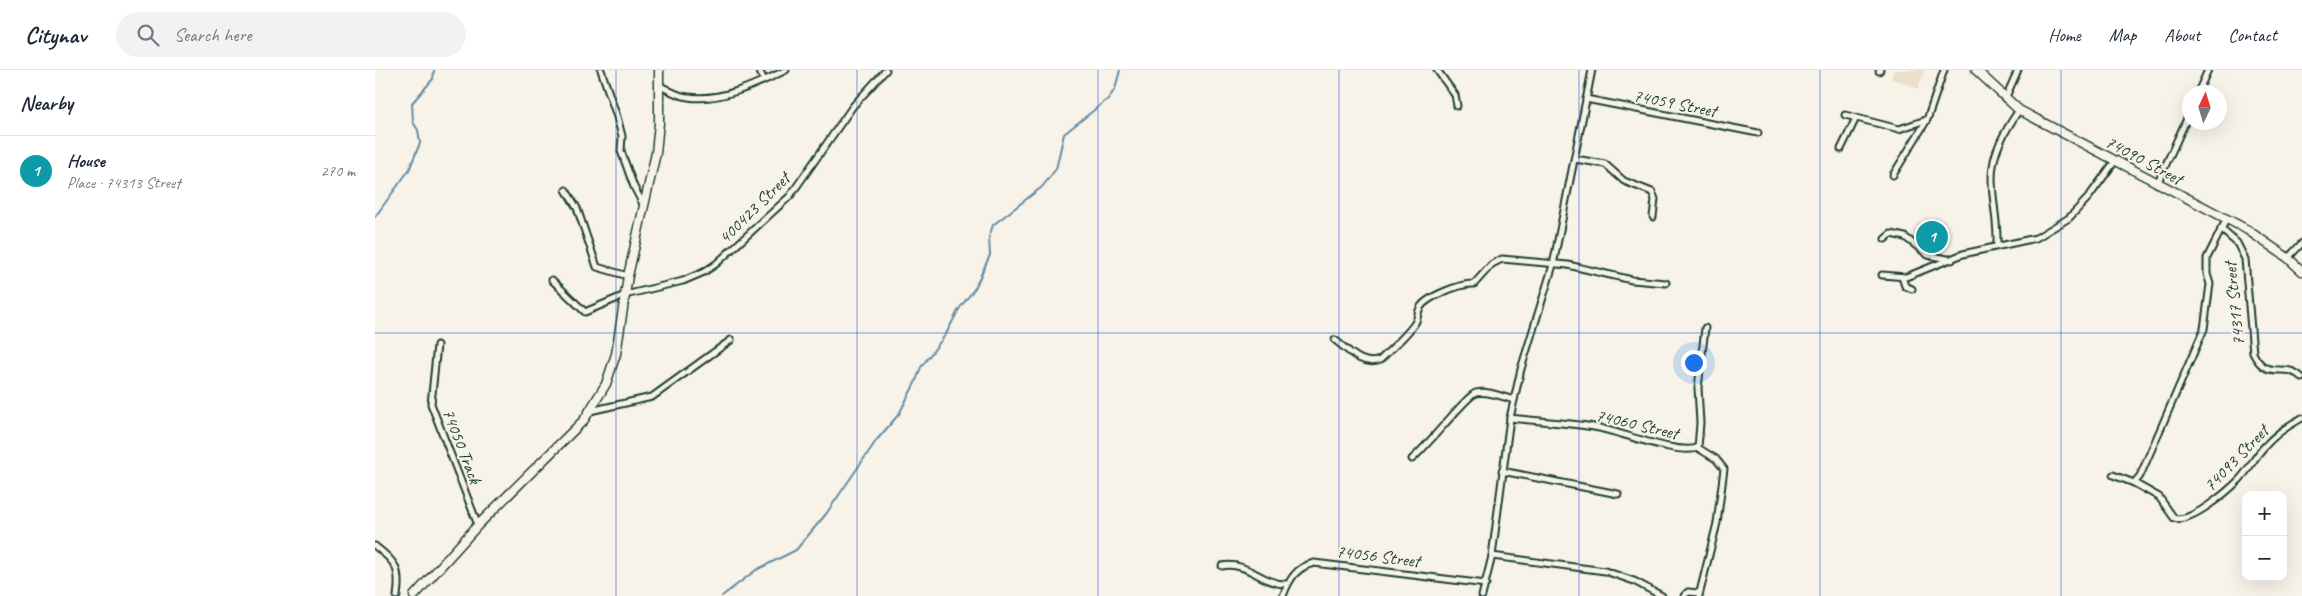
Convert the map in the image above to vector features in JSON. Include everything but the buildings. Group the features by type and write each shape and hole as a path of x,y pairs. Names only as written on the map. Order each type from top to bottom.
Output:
{"street":[{"path":"601,70 622,136 621,151 634,187 645,206"},
{"path":"414,596 478,525 553,452 590,411 606,384 616,354 628,276 656,152 659,70"},
{"path":"759,70 763,80"},
{"path":"659,85 680,96 695,98 727,93 786,70"},
{"name":"400423 Street","path":"552,280 585,312 625,295 683,282 704,272 728,254 790,196 853,106 886,70"},
{"path":"1437,70 1455,95 1457,106"},
{"path":"1482,596 1492,556 1510,418 1521,369 1553,265 1592,70"},
{"path":"1893,175 1927,120 1945,70"},
{"name":"74090 Street","path":"1976,70 2019,110 2246,230 2288,258 2302,272"},
{"path":"2005,99 2017,70"},
{"path":"2201,85 2208,70"},
{"name":"74059 Street","path":"1586,99 1759,132"},
{"path":"1997,245 1993,168 2003,133 2019,110"},
{"path":"1845,115 1899,129 1927,120"},
{"path":"1841,149 1855,118"},
{"path":"2156,184 2182,129"},
{"path":"1575,159 1605,164 1624,181 1652,192 1655,195 1653,217"},
{"path":"1882,276 1902,277 1952,260 1963,254 1997,245 2036,238 2059,225 2088,198 2115,161"},
{"path":"566,190 577,208 597,267 628,276"},
{"path":"2113,475 2134,483 2140,476 2204,329 2210,284 2207,274 2207,258 2226,220"},
{"name":"74317 Street","path":"2221,229 2237,243 2245,259 2253,354 2259,366 2265,369 2295,373 2302,378"},
{"path":"1887,236 1905,237 1928,255 1952,260"},
{"path":"2288,258 2302,243"},
{"path":"1335,340 1364,362 1373,363 1380,360 1416,323 1420,307 1437,294 1449,292 1466,283 1474,284 1492,264 1502,259 1568,265 1633,280 1666,283"},
{"path":"1902,277 1905,286 1912,289"},
{"name":"74060 Street","path":"1510,418 1595,427 1676,449 1698,448 1700,423 1698,388 1705,328"},
{"path":"590,411 652,397 731,340"},
{"name":"74050 Track","path":"437,345 431,404 478,525"},
{"path":"1412,459 1471,396 1481,392 1514,400"},
{"name":"74093 Street","path":"2134,483 2159,497 2174,518 2178,520 2189,517 2207,506 2239,480 2265,446 2281,432 2302,418"},
{"path":"1684,596 1688,592 1699,595 1717,523 1724,469 1716,459 1698,448"},
{"path":"1502,470 1618,494"},
{"path":"375,546 390,558 397,569 397,596"},
{"path":"1492,556 1605,572 1634,581 1663,596"},
{"name":"74056 Street","path":"1283,596 1287,584 1300,569 1314,564 1486,584"},
{"path":"1222,566 1241,565 1275,583 1287,584"}],"shaded area":[{"path":"1894,70 1925,70 1918,89 1891,78"}],"waterway":[{"path":"375,217 409,170 420,143 418,130 413,122 412,103 433,79 434,70"},
{"path":"722,596 756,570 796,550 826,514 876,441 899,414 921,367 946,334 959,309 975,288 990,255 989,237 993,225 1042,187 1056,169 1064,134 1108,99 1115,89 1120,70"}],"place":[{"name":"House","path":"1932,237"}]}
